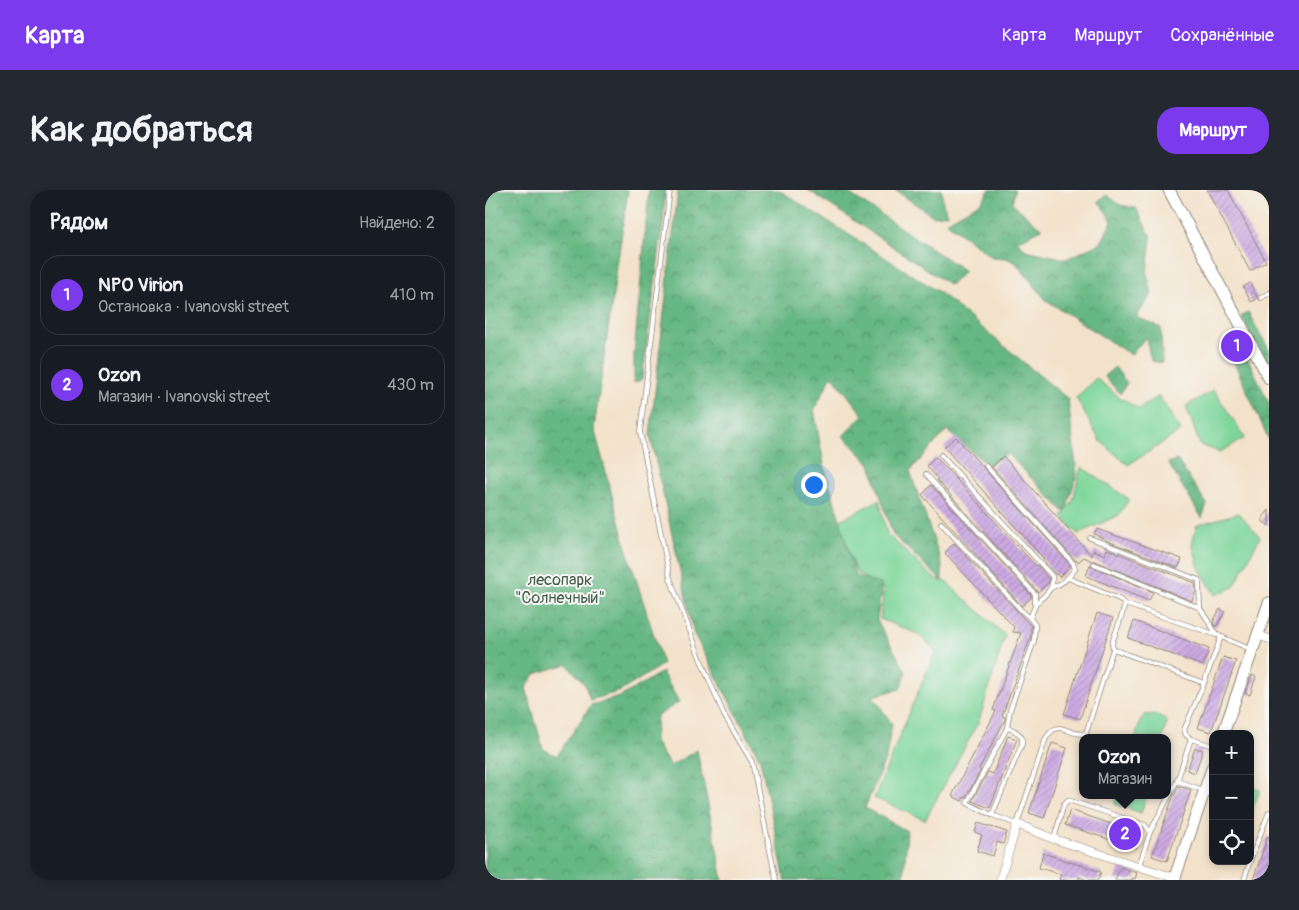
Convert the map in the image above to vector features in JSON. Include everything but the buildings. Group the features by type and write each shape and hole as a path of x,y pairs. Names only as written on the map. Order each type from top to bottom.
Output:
{"main road":[{"path":"1169,190 1269,378"},
{"path":"1224,730 1253,650 1263,637 1269,603"},
{"path":"1176,879 1210,775"}],"street":[{"path":"1000,880 1017,824 1054,840 1176,879"}],"lane":[{"path":"670,190 640,432 670,578 724,714 752,762 776,880"},
{"path":"1261,298 1269,293"},
{"path":"941,455 1052,576 1051,588"},
{"path":"986,466 1073,563 1075,569 1068,578 1062,584 1051,588 1035,604"},
{"path":"926,474 1035,594 1035,604 1030,618"},
{"path":"941,523 1035,625 1034,641 1009,710 1007,728 967,803 992,815 1017,824 1046,738 1051,730 1057,728 1081,734 1086,733 1113,649 1112,643 1125,604"},
{"path":"1090,538 1199,580 1201,608 1219,636 1205,683 1184,730 1191,739 1209,745"},
{"path":"1094,564 1201,608"},
{"path":"1068,578 1119,599 1125,604 1219,636 1253,650"},
{"path":"1113,649 1205,683"},
{"path":"992,815 1022,744 1022,738 1018,733 1013,729 1007,728"},
{"path":"1171,792 1177,781 1191,739"},
{"path":"1177,781 1205,790"},
{"path":"1139,867 1149,832 1167,799"},
{"path":"1054,840 1064,804 1068,800 1145,825 1149,832"},
{"path":"1254,850 1269,812"},
{"path":"1244,880 1249,865"}],"green space":[{"name":"лесопарк \"Солнечный\"","path":"485,190 628,190 594,428 627,551 663,664 621,691 590,700 585,685 567,664 535,674 526,688 543,749 557,756 591,705 620,697 662,672 679,702 657,716 655,742 670,766 697,750 723,880 485,880"},
{"path":"649,190 665,190 663,224 642,379 634,383 634,354"},
{"path":"678,190 779,190 939,292 1068,399 1077,474 1065,513 1008,454 987,465 947,430 910,471 942,564 942,581 893,535 870,464 843,436 863,415 832,375 814,410 824,465 856,576 882,585 877,620 906,672 900,689 873,696 892,724 886,757 865,808 907,831 904,875 906,880 785,880 760,759 694,634 650,435"},
{"path":"808,190 844,190 965,271 950,285"},
{"path":"895,190 942,190 943,204 948,214 933,216"},
{"path":"989,190 1015,190 1012,203 1042,229 1017,241 1026,250 1066,259 1101,243 1112,221 1098,201 1107,195 1120,205 1136,208 1151,237 1147,274 1152,294 1136,317 1161,328 1162,363 1151,361 1146,337 1131,355 1046,300 1015,262 1006,258 992,257 946,222 981,202"},
{"path":"1248,312 1269,350 1269,367 1241,316"},
{"path":"1237,336 1269,403 1269,440 1228,349"},
{"path":"1115,367 1127,383 1120,394 1104,376"},
{"path":"1096,378 1119,397 1139,409 1159,396 1181,431 1128,465 1100,441 1076,398"},
{"path":"1214,390 1245,438 1220,452 1200,445 1186,406"},
{"path":"1177,460 1207,504 1202,518 1168,463"},
{"path":"1081,467 1129,499 1119,515 1078,534 1062,517 1073,500"},
{"path":"879,500 887,534 935,579 946,582 1005,635 979,721 925,820 874,798 936,651 918,634 880,619 884,589 858,574 835,523"},
{"path":"1239,513 1260,537 1234,587 1215,595 1199,568 1192,543 1197,525"},
{"path":"1154,714 1166,720 1167,723 1163,734 1136,734 1141,719 1145,715"},
{"path":"1254,788 1260,790 1254,805"},
{"path":"1116,799 1146,799 1141,813 1115,804"}],"place":[{"name":"NPO Virion","path":"1237,346"},
{"name":"Ozon","path":"1125,834"}]}
